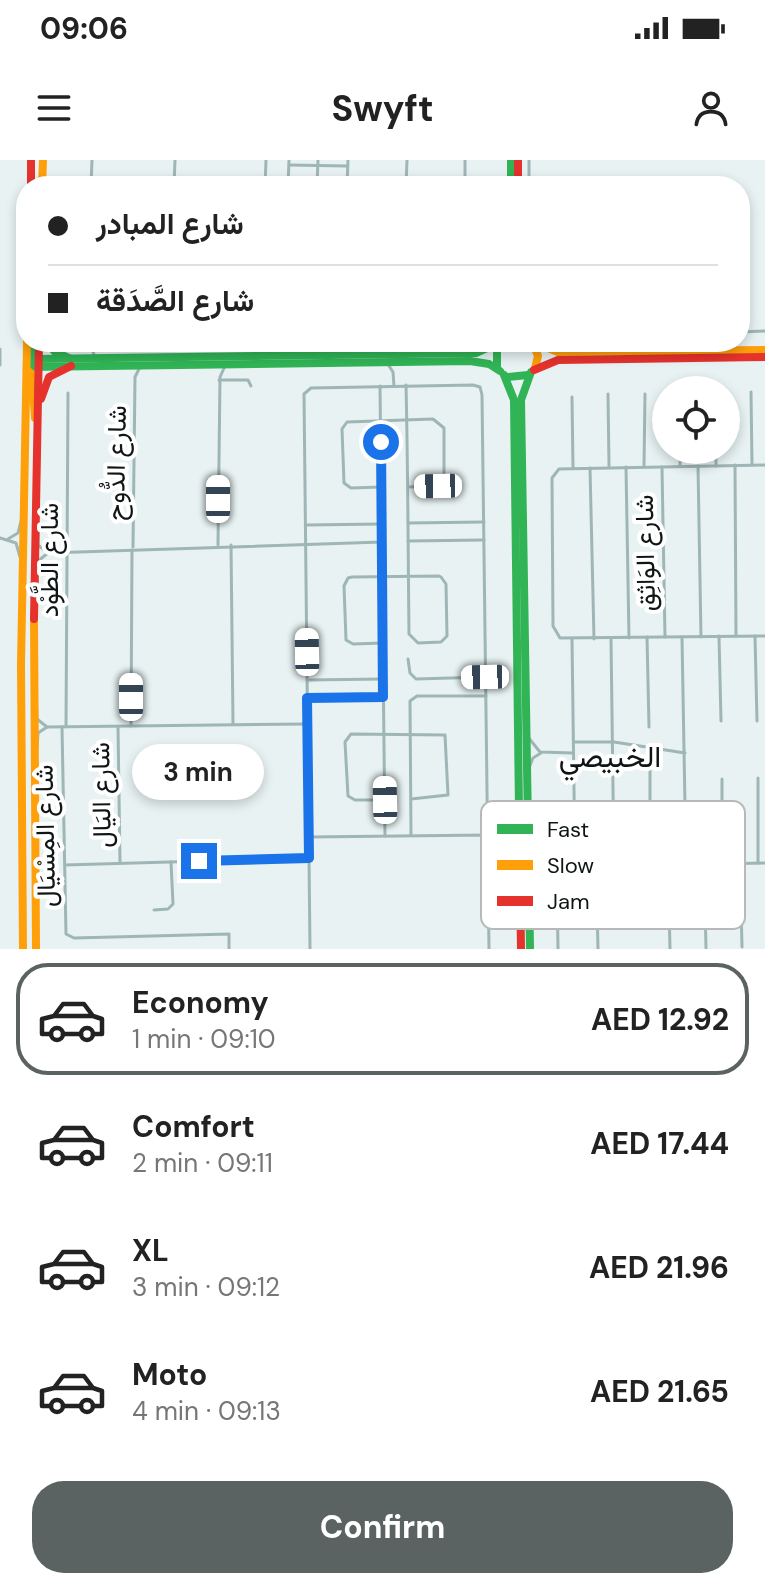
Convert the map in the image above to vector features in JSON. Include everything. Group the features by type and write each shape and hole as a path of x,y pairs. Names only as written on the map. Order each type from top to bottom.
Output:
{"street":[{"path":"289,163 348,163"},
{"path":"0,349 0,365"},
{"path":"30,352 37,421 33,599 36,949"},
{"path":"23,949 23,513 31,364 35,352"},
{"path":"55,352 71,363"},
{"path":"90,352 91,358"},
{"path":"90,352 91,358"},
{"path":"272,357 279,352"},
{"path":"290,352 295,356"},
{"path":"36,459 44,385 52,374 71,363 91,358 478,352"},
{"path":"496,352 494,357 514,400 519,801"},
{"path":"527,801 521,400 538,356 537,352"},
{"path":"31,364 127,366 476,361 518,378 558,360 765,357"},
{"path":"393,372 399,361"},
{"path":"386,362 393,372 394,386"},
{"path":"211,364 220,378"},
{"path":"218,545 220,378 228,364"},
{"name":"شارع الدُّوح","path":"131,726 135,377 141,365"},
{"name":"شارع الدُّوح","path":"127,366 135,377"},
{"path":"220,378 248,380 251,386"},
{"path":"383,643 347,642 344,586 350,577 382,577 408,576 439,576 446,584 445,640 418,643 410,639 408,576 406,385"},
{"path":"310,949 305,393 311,388 473,385 481,389 488,801"},
{"path":"380,386 385,836"},
{"path":"751,392 752,465"},
{"name":"شارع الطَّوْد","path":"64,727 68,393"},
{"path":"608,394 609,468"},
{"path":"644,467 645,394"},
{"path":"572,397 573,468"},
{"path":"381,487 351,488 344,483 342,429 349,421 436,420 443,424 446,477 438,486 408,487"},
{"path":"735,465 736,636"},
{"path":"765,465 573,468 559,469 552,478 554,629 560,638 765,636"},
{"path":"698,466 701,637"},
{"path":"626,467 629,638"},
{"name":"شارع الوَاثِق","path":"662,467 665,637"},
{"path":"590,468 594,639"},
{"path":"35,508 38,545 48,553"},
{"path":"8,539 18,533 23,513"},
{"path":"408,523 484,522"},
{"path":"305,525 382,524"},
{"path":"0,538 18,545 22,562"},
{"path":"408,541 484,540"},
{"path":"33,599 38,561 48,553 305,542 382,542"},
{"path":"231,545 233,724"},
{"path":"719,636 721,721"},
{"path":"755,636 757,721"},
{"path":"647,637 649,727"},
{"path":"682,637 685,801"},
{"path":"611,638 614,801"},
{"path":"572,639 574,801"},
{"path":"408,659 410,673 416,679 485,677"},
{"path":"307,680 383,679"},
{"path":"33,680 37,719 47,727"},
{"path":"411,835 410,703 415,696 486,696"},
{"path":"307,698 383,697"},
{"path":"33,773 38,733 47,727 307,724"},
{"name":"شارع اليَال","path":"118,726 120,863"},
{"path":"526,726 531,744 544,753 573,753"},
{"name":"شارع المِسْيَال","path":"64,727 64,932 74,938 229,934 229,949"},
{"path":"385,800 355,800 348,796 345,745 351,734 439,732 447,737 450,791 445,798 411,799"},
{"path":"573,742 614,742 685,753"},
{"path":"650,750 650,801"},
{"path":"527,780 531,762 544,753"},
{"path":"573,764 650,765"},
{"path":"758,778 758,863"},
{"path":"722,779 722,801"},
{"path":"309,837 481,835"},
{"path":"63,865 309,858"},
{"path":"154,910 168,909 173,904 171,862"},
{"path":"745,863 765,863"},
{"path":"489,929 489,949"},
{"path":"521,929 521,949"},
{"path":"530,929 530,949"},
{"path":"558,929 558,949"},
{"path":"598,929 598,949"},
{"path":"670,929 670,949"},
{"path":"552,949 558,943"}],"traffic: fast":[{"path":"511,160 511,176"},
{"path":"32,352 32,359 38,367"},
{"path":"55,352 71,359"},
{"path":"36,359 478,352"},
{"path":"497,352 497,367"},
{"path":"27,367 470,361 489,364 500,371"},
{"path":"528,801 521,400 531,372"},
{"path":"504,375 514,400 519,801"},
{"path":"507,377 528,375"},
{"path":"530,929 530,949"}],"traffic: slow":[{"path":"42,176 43,160"},
{"path":"750,350 765,350"},
{"path":"23,949 21,664 27,352"},
{"path":"535,368 536,352"},
{"path":"27,370 32,374 35,418"},
{"path":"34,619 36,949"}],"traffic: jam":[{"path":"31,160 31,176"},
{"path":"518,160 518,176"},
{"path":"34,619 39,352"},
{"path":"534,370 558,360 765,357"},
{"path":"41,399 49,377 71,366"},
{"path":"521,929 521,949"}],"district":[{"name":"الخبيصي","path":"610,757"}],"route":[{"path":"199,861 309,858 307,698 383,697 381,442"}]}
